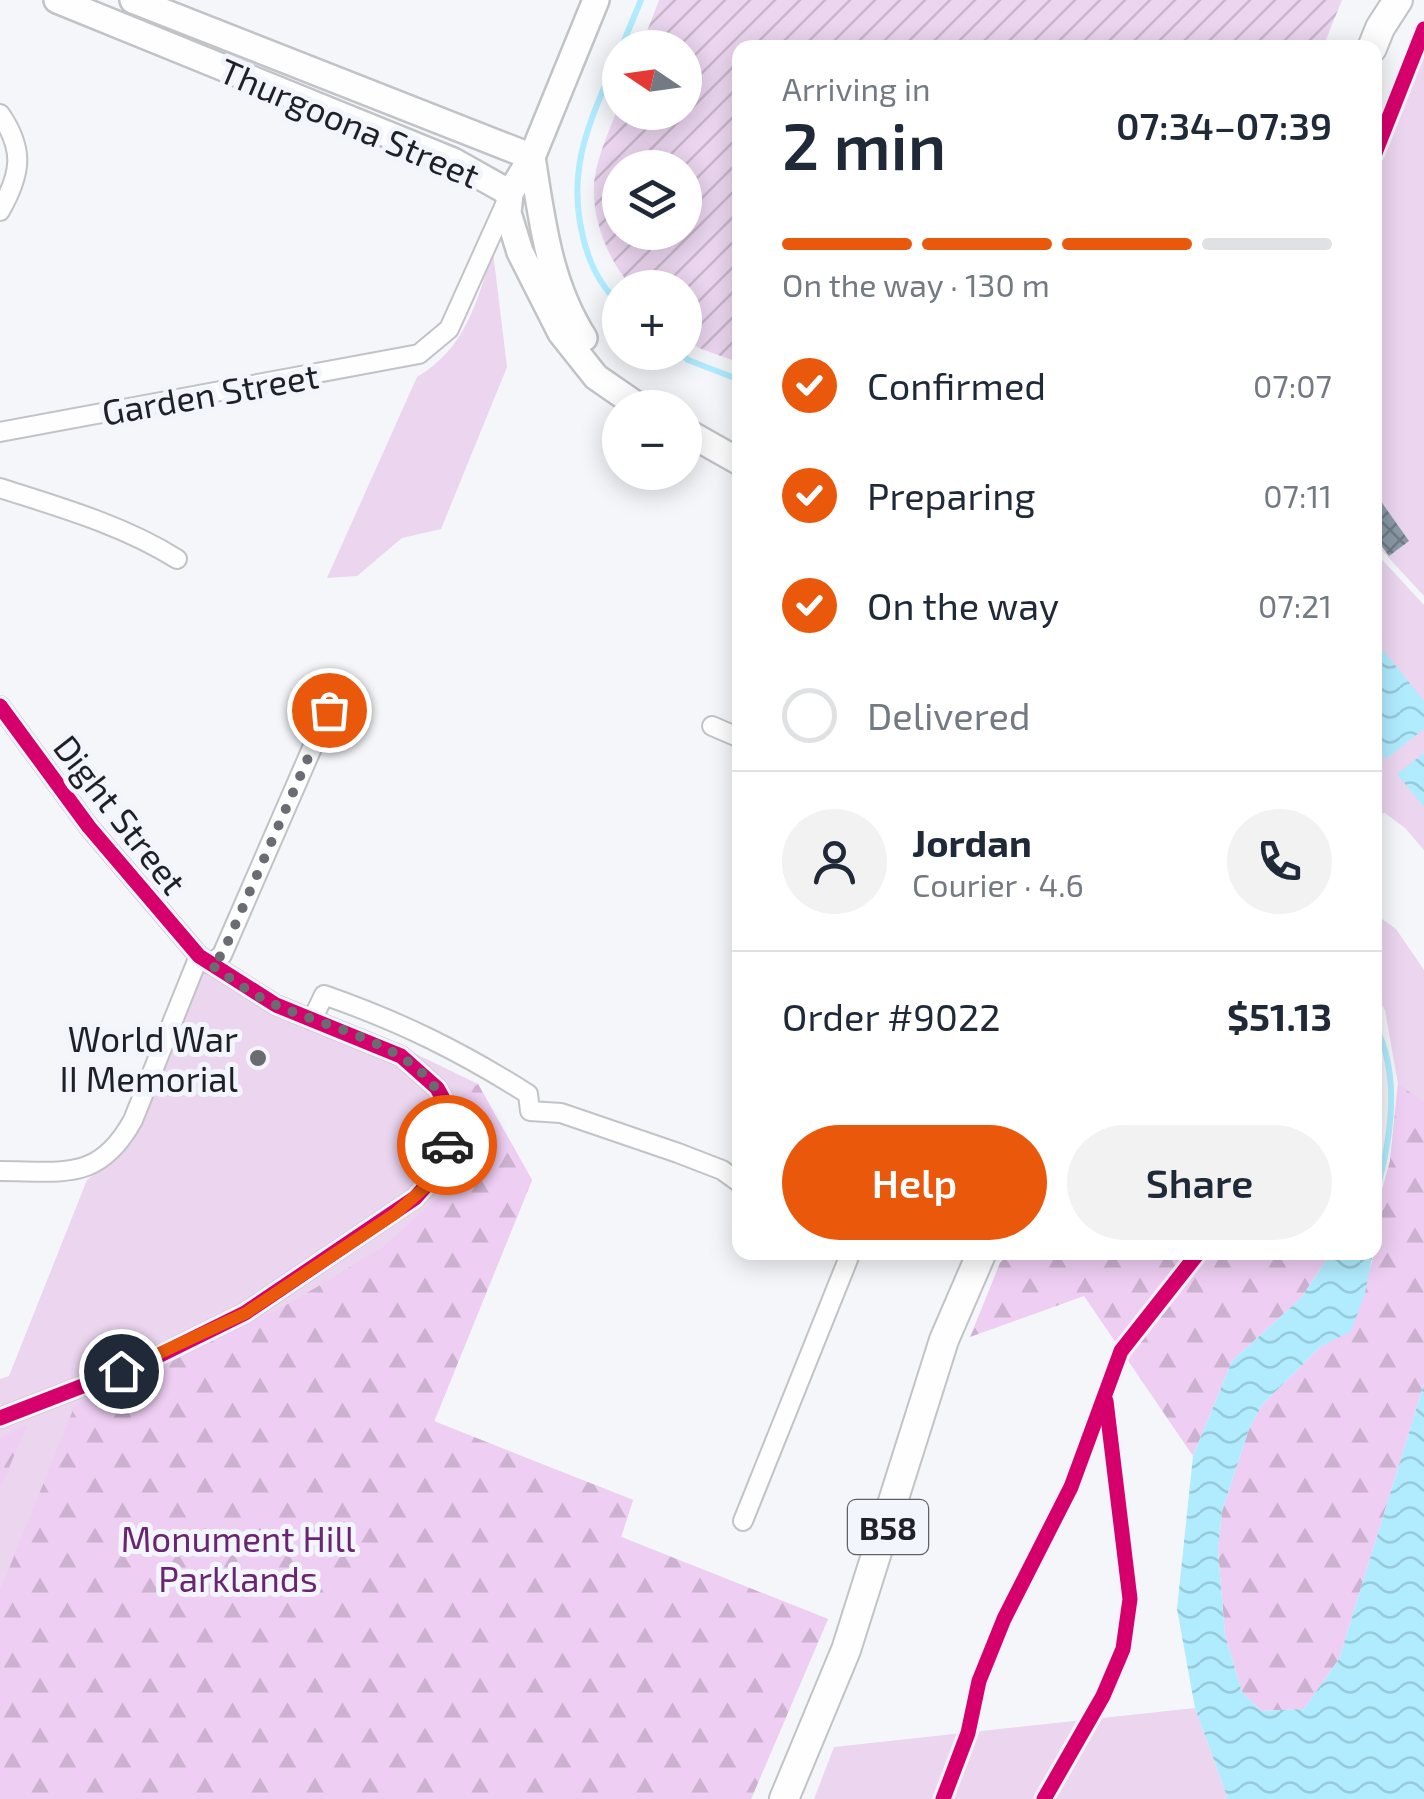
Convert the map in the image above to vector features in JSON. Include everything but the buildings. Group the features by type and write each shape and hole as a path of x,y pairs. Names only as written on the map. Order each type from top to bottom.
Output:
{"main road":[{"name":"Thurgoona Street","path":"57,0 453,161 510,193 508,213 514,234 548,312 596,377 616,390"},
{"name":"Thurgoona Street","path":"133,0 532,157 552,269 566,307 594,352 628,390"},
{"path":"510,193 532,157 596,0"},
{"path":"1378,25 1398,0"},
{"path":"334,112 346,83"},
{"path":"702,441 732,458"},
{"name":"B58","path":"784,1799 846,1650 944,1340 979,1260"}],"street":[{"path":"0,114 17,142 19,156 16,175 0,211"},
{"name":"Garden Street","path":"0,432 420,354 449,329 510,193"},
{"path":"0,488 100,522 176,559"},
{"name":"Dight Street","path":"0,706 89,827 204,960 256,995 401,1056 437,1088 447,1106 449,1132 441,1169 432,1181 396,1213 246,1313 152,1359 0,1418"},
{"path":"0,1171 83,1168 102,1161 119,1145 204,960 222,955 329,710"},
{"path":"712,726 732,735"},
{"path":"312,1020 324,995 372,1012 426,1034 508,1081 528,1094 530,1111 560,1113 594,1124 722,1170 732,1177"},
{"path":"743,1520 848,1260"}],"green space":[{"path":"659,0 1342,0 1326,40 732,40 732,360 702,349 702,270 620,270 608,250 702,250 702,150 602,150 610,130 702,130 702,30 648,30"},
{"path":"1424,48 1424,596 1382,551 1382,154"},
{"path":"602,150 602,235 594,199"},
{"path":"493,252 507,367 441,529 402,538 357,576 327,578 417,377 434,365 458,338"},
{"path":"1382,560 1424,605 1424,850 1382,813"},
{"path":"1382,919 1396,929 1424,970 1424,1255 1382,1212 1398,1084 1385,1010"},
{"name":"Monument Hill Parklands","path":"201,959 361,1038 412,1052 478,1084 532,1180 434,1422 633,1500 621,1537 828,1619 751,1799 0,1799 0,1379 9,1376 87,1180 132,1143"},
{"name":"Monument Hill Parklands","path":"478,1084 532,1180 434,1421 633,1500 621,1537 828,1619 751,1799 0,1799 0,1591 75,1405 292,1302 383,1247 451,1186 461,1095"},
{"path":"1398,1084 1424,1102 1424,1384 1339,1659 1304,1709 1261,1711 1242,1692 1225,1635 1218,1550 1222,1511 1249,1429 1262,1405 1320,1347 1351,1330 1373,1260 1382,1260 1382,1190 1390,1161"},
{"path":"1326,1260 1301,1298 1232,1361 1193,1456 1084,1296 970,1337 1000,1263"},
{"path":"27,1425 0,1489 0,1438"},
{"path":"1195,1708 1228,1799 814,1799 834,1747"}],"water":[{"path":"1382,649 1424,701 1424,729 1386,759 1382,754"},
{"path":"1424,753 1424,807 1397,774"},
{"path":"1326,1260 1372,1260 1351,1331 1320,1347 1262,1405 1249,1429 1222,1511 1218,1550 1225,1635 1242,1692 1261,1711 1304,1709 1339,1659 1424,1384 1424,1799 1228,1799 1195,1708 1177,1609 1193,1456 1232,1361 1301,1298"}],"waterway":[{"path":"628,30 641,0"},
{"path":"602,94 585,141 577,186 583,237 602,283"},
{"path":"702,365 732,377"},
{"path":"1382,1044 1391,1088 1389,1133 1382,1167"}],"cycle path":[{"path":"1382,135 1424,29"},
{"path":"0,706 89,827 199,956 276,1005 401,1056 437,1088 447,1106 449,1132 441,1169 415,1198 245,1313 152,1359 0,1418"},
{"path":"943,1799 968,1733 979,1681 1004,1619 1071,1487 1121,1351 1193,1260"},
{"path":"1044,1799 1103,1696 1123,1649 1130,1599 1106,1401"}],"way so far":[{"path":"329,710 222,955 210,964 256,995 401,1056 421,1071 447,1106 447,1145"}],"place":[{"name":"World War II Memorial","path":"258,1058"}],"route":[{"path":"121,1371 246,1313 396,1213 441,1169 447,1145"}]}
